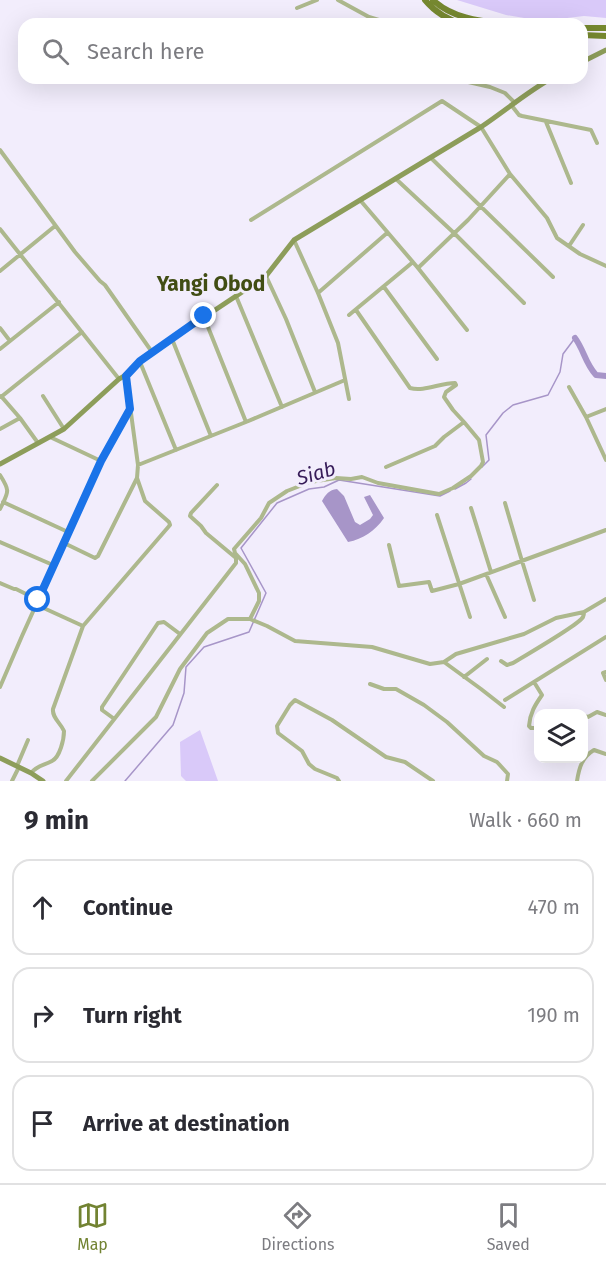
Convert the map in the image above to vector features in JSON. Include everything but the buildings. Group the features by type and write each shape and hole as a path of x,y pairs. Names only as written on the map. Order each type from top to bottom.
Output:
{"main road":[{"path":"425,0 447,18"},
{"path":"433,0 456,15 472,18"},
{"path":"588,28 606,28"},
{"path":"588,35 606,36"}],"street":[{"path":"297,8 317,0"},
{"path":"338,0 372,18"},
{"path":"588,59 606,50"},
{"path":"480,84 505,93 519,114 591,130 597,143"},
{"path":"0,464 64,429 119,379 126,376 140,361 266,276 294,240 481,127 541,84"},
{"path":"251,220 442,100 481,127 510,174 547,218 557,238 580,254 606,266"},
{"path":"546,121 571,183"},
{"path":"0,150 75,252 105,285 152,352"},
{"path":"430,158 553,278"},
{"path":"418,268 510,174"},
{"path":"395,178 524,303"},
{"path":"360,200 467,330"},
{"path":"569,246 583,225"},
{"path":"0,272 56,226"},
{"path":"0,230 119,379"},
{"path":"318,293 387,233"},
{"path":"294,240 338,343 349,399"},
{"path":"349,315 413,262"},
{"path":"266,276 315,392"},
{"path":"384,287 437,359"},
{"path":"236,296 282,407"},
{"path":"0,349 59,302"},
{"path":"233,553 261,518 269,503 287,491 310,482 362,477 378,483 439,494 471,476 483,462 479,440 444,397 446,392 456,385 455,383 421,389 410,388 356,310"},
{"path":"204,316 246,422"},
{"path":"0,328 10,341"},
{"path":"38,443 1,396 82,332"},
{"path":"172,338 211,436"},
{"path":"140,361 176,450"},
{"path":"64,543 95,558 98,556 137,478 138,465 126,376"},
{"path":"138,465 345,380"},
{"path":"569,387 606,460"},
{"path":"43,396 64,429"},
{"path":"0,687 101,461 130,409"},
{"path":"585,417 606,409"},
{"path":"0,429 20,418"},
{"path":"386,467 435,446 464,422"},
{"path":"49,437 101,461"},
{"path":"0,475 8,489 0,509"},
{"path":"31,773 36,767 54,760 58,753 64,730 52,714 83,626 170,525 170,522 145,501 137,478"},
{"path":"217,485 190,516 206,533 245,564 259,593 259,601 250,620"},
{"path":"3,502 68,532"},
{"path":"505,503 534,600"},
{"path":"471,508 488,573 505,617"},
{"path":"437,515 470,617"},
{"path":"389,545 399,586 429,582 432,591 459,584 606,530"},
{"path":"0,542 53,566"},
{"path":"66,781 236,563 233,553"},
{"path":"0,583 16,589 83,626"},
{"path":"92,781 156,717 180,669 207,633 228,619 250,620 295,641 372,647 430,664 444,662 456,654 524,634 556,618 584,612 606,599"},
{"path":"501,661 507,665 513,663 570,627 583,617 584,612"},
{"path":"113,718 102,710 102,707 158,623 164,622 180,634"},
{"path":"505,700 606,638"},
{"path":"464,677 487,659"},
{"path":"444,662 504,707"},
{"path":"606,672 603,673 606,680"},
{"path":"534,682 542,695 535,703 529,718 529,726 534,728"},
{"path":"370,684 384,689 396,689 424,705 447,722 484,756 497,762 508,774 507,781"},
{"path":"339,781 315,769 302,752 276,730 295,699 332,720 386,757 405,762 433,781"},
{"path":"588,717 597,712 606,715"},
{"path":"12,781 28,740"},
{"path":"588,752 594,750 606,754"},
{"path":"0,758 44,781"},
{"path":"577,781 582,763"}],"shaded area":[{"path":"457,0 606,0 606,18 584,16 524,18"},
{"path":"337,489 344,496 355,522 360,525 373,515 364,497 370,495 384,518 368,534 348,542 322,501 328,493"},
{"path":"200,730 218,781 186,781 181,776 180,742"}],"waterway":[{"name":"Siab","path":"482,467 489,460 486,435 503,413 513,405 548,395 560,372 563,354 575,338"},
{"name":"Siab","path":"575,338 596,375 606,376"},
{"name":"Siab","path":"455,489 471,479"},
{"name":"Siab","path":"125,781 173,725 184,693 186,667 204,647 249,632 266,593 241,548 277,503 309,489 324,487 339,480 440,496 450,491"}],"district":[{"name":"Yangi Obod","path":"211,284"}],"route":[{"path":"38,600 101,461 130,409 126,376 140,361 204,316"}]}
